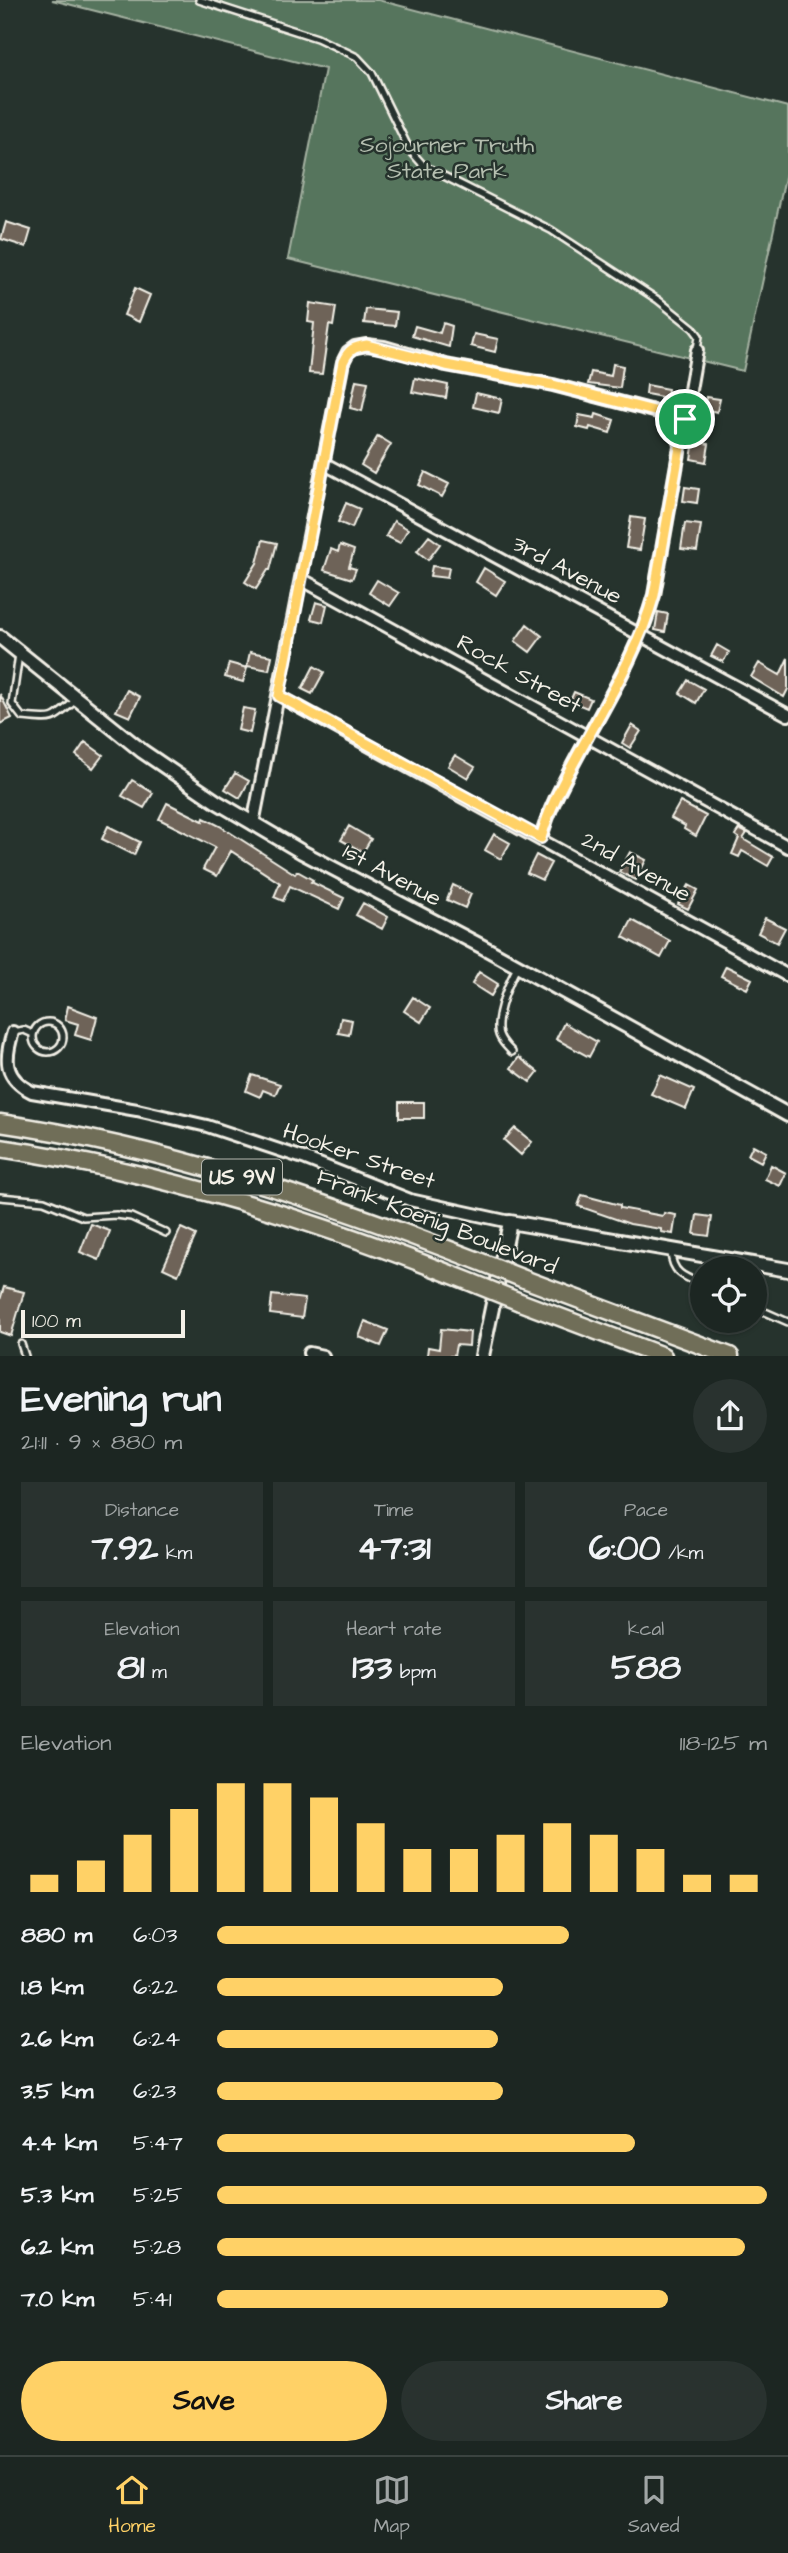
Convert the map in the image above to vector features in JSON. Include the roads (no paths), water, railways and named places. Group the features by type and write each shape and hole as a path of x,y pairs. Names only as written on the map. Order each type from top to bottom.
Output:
{"main road":[{"name":"Frank Koenig Boulevard","path":"0,1123 127,1147 219,1170 386,1224 730,1356"},
{"name":"Frank Koenig Boulevard","path":"0,1148 110,1168 200,1190 326,1230 663,1356"}],"street":[{"path":"253,824 343,362 348,352 355,347 367,345 384,347 446,365 553,385 685,419"},
{"path":"541,838 549,810 641,634 654,595 697,350"},
{"name":"3rd Avenue","path":"325,464 788,715"},
{"name":"Rock Street","path":"302,579 788,847"},
{"name":"1st Avenue","path":"0,637 142,751 253,824 519,966 788,1115"},
{"name":"2nd Avenue","path":"279,696 788,976"},
{"name":"Hooker Street","path":"13,1032 7,1064 11,1077 32,1092 137,1110 207,1126 410,1200 510,1222 788,1270"},
{"path":"482,1356 510,1222"},
{"path":"309,1353 323,1356"}],"lane":[{"path":"199,0 317,38 357,57 372,73 409,149 425,166 551,230 658,300 693,328 699,336 697,350"},
{"path":"19,653 12,704 22,717 46,720 56,717 77,699"},
{"path":"512,1052 502,1041 498,1031 510,979 519,966"},
{"path":"52,1022 63,1032 63,1042 53,1052 44,1052 33,1043 33,1034 38,1026 52,1022"},
{"path":"13,1032 24,1030 33,1034"},
{"path":"0,1197 44,1201 83,1217 116,1214 131,1217 166,1234"},
{"path":"671,1250 672,1262 680,1275 690,1279"},
{"path":"767,1313 788,1322"},
{"path":"21,1344 25,1356"}],"park label":[{"name":"Sojourner Truth State Park","path":"447,158"}]}
